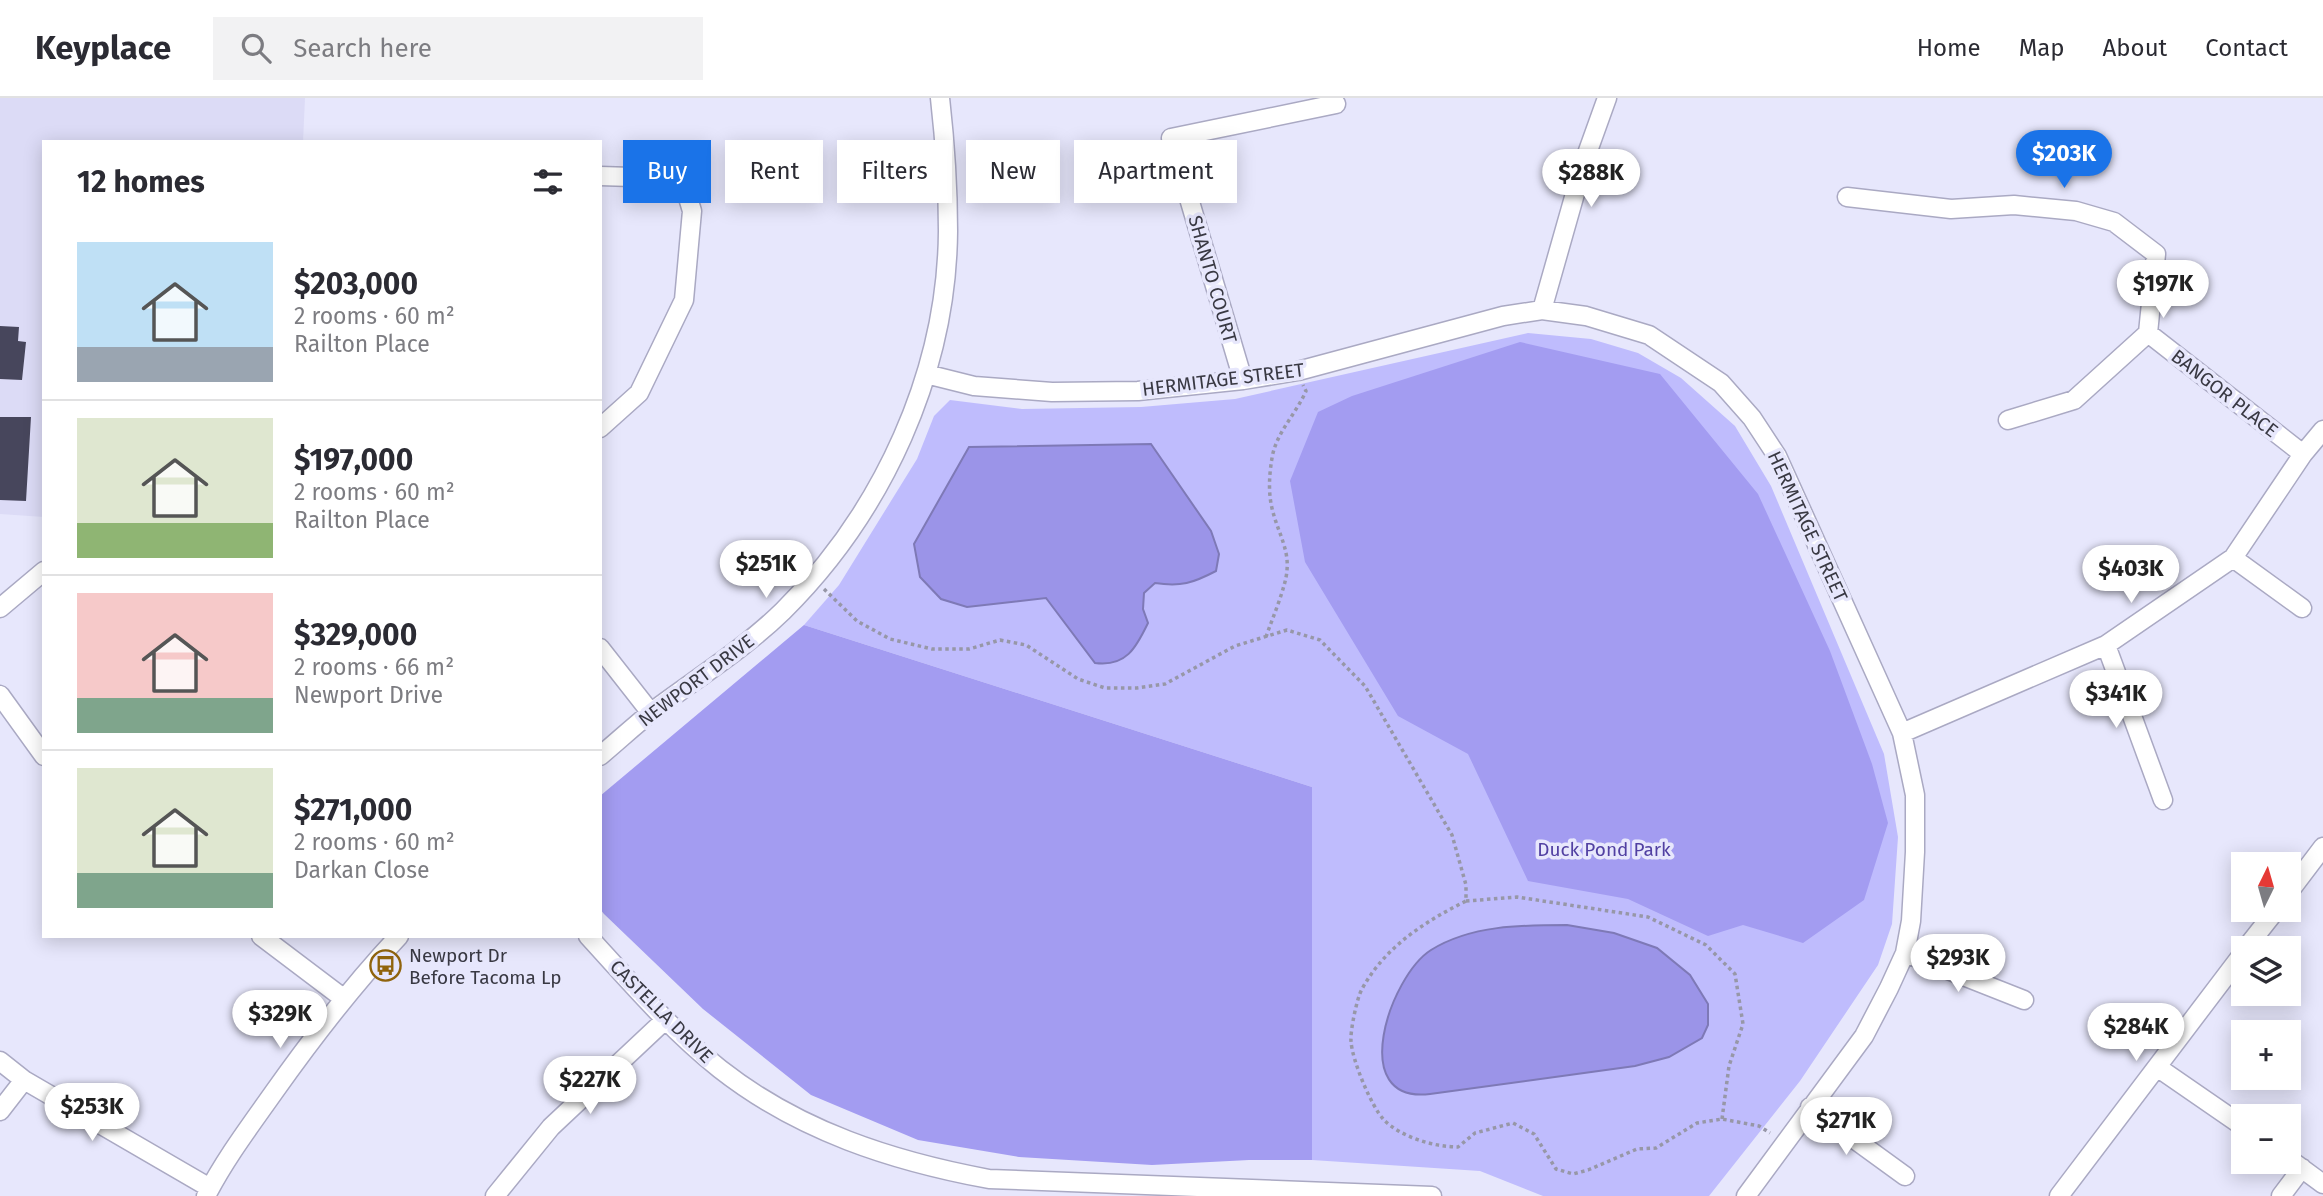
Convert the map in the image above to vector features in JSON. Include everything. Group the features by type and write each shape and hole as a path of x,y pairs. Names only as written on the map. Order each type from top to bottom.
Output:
{"street":[{"name":"NEWPORT DRIVE","path":"602,754 651,713 740,648 782,612 821,570 861,516 888,468 926,373 940,316 948,232 940,98"},
{"path":"1542,310 1584,162 1607,98"},
{"name":"SHANTO COURT","path":"1243,380 1171,138 1336,104"},
{"path":"602,176 663,178 685,191 692,211 684,300 639,393 602,426"},
{"path":"1847,197 1951,209 2014,205 2048,206 2076,211 2114,222 2156,254 2148,333 2074,400 2008,421"},
{"name":"HERMITAGE STREET","path":"926,373 974,386 1052,392 1138,391 1243,380 1298,371 1503,316 1542,310 1586,316 1649,335 1721,383 1752,418 1777,456 1902,733 1915,795 1911,921 1905,953 1864,1035 1746,1196"},
{"name":"BANGOR PLACE","path":"2148,333 2303,454"},
{"path":"1902,733 2106,645 2233,558 2303,454 2323,430"},
{"path":"2233,558 2302,608"},
{"path":"0,608 42,573"},
{"path":"2106,645 2163,800"},
{"path":"602,651 651,713"},
{"path":"0,695 42,753"},
{"path":"2301,876 2323,847"},
{"path":"2256,936 2267,922"},
{"path":"264,938 343,998"},
{"path":"0,1060 24,1080 208,1192 238,1143 343,998 397,938"},
{"name":"CASTELLA DRIVE","path":"590,938 665,1020 720,1069 752,1092 851,1144 988,1188 1432,1196"},
{"path":"1905,953 2024,1000"},
{"path":"2059,1196 2231,969"},
{"path":"499,1194 551,1127 665,1020"},
{"path":"2157,1067 2231,1118"},
{"path":"0,1111 24,1080"},
{"path":"1810,1107 1905,1176"},
{"path":"2301,1168 2323,1184"},
{"path":"2281,1196 2290,1174"}],"path":[{"path":"1266,637 1287,570 1284,543 1272,512 1269,482 1272,456 1282,430 1299,407 1306,391 1301,382"},
{"path":"822,588 857,621 890,639 932,649 969,649 1000,640 1026,645 1078,679 1105,688 1137,688 1165,684 1235,646 1287,630 1320,640 1365,686 1452,835 1466,884 1466,901"},
{"path":"1722,1119 1729,1066 1743,1024 1735,974 1706,945 1648,917 1517,897 1466,901 1438,915 1387,953 1360,991 1350,1041 1363,1084 1384,1120 1416,1140 1443,1147 1458,1147 1475,1133 1513,1123 1534,1134 1556,1170 1573,1174 1637,1149 1656,1148 1697,1123 1722,1119 1759,1126 1772,1134"}],"shaded area":[{"path":"0,98 305,98 303,140 42,140 42,517 0,514"},
{"path":"1151,444 1211,531 1219,554 1216,571 1187,583 1155,583 1144,593 1143,609 1148,623 1134,648 1122,659 1095,663 1046,598 967,607 941,599 920,577 914,544 969,447"},
{"path":"1567,925 1614,933 1657,948 1690,975 1708,1004 1708,1025 1702,1038 1669,1057 1635,1066 1430,1094 1404,1092 1389,1079 1383,1060 1384,1036 1391,1010 1402,985 1416,964 1431,950 1480,931 1515,926"}],"green space":[{"name":"Duck Pond Park","path":"1528,333 1591,339 1638,353 1681,378 1735,426 1771,486 1884,754 1898,837 1892,924 1878,965 1800,1081 1709,1196 1543,1196 1480,1171 1312,1160 1312,787 804,625 839,585 917,459 934,416 950,400 1022,409 1141,407 1235,399"},
{"path":"1520,342 1660,374 1758,494 1830,651 1872,764 1888,823 1864,900 1803,943 1743,925 1708,936 1628,899 1528,881 1468,754 1398,716 1305,562 1290,481 1318,412 1352,396"},
{"path":"804,625 1312,787 1312,1160 1152,1165 1019,1157 918,1140 811,1095 703,1009 602,912 602,794"}],"building":[{"path":"0,326 19,327 18,341 26,342 22,380 0,379"},
{"path":"0,417 31,417 26,501 0,500"}],"place":[{"name":"Newport Dr Before Tacoma Lp","path":"386,966"}]}
